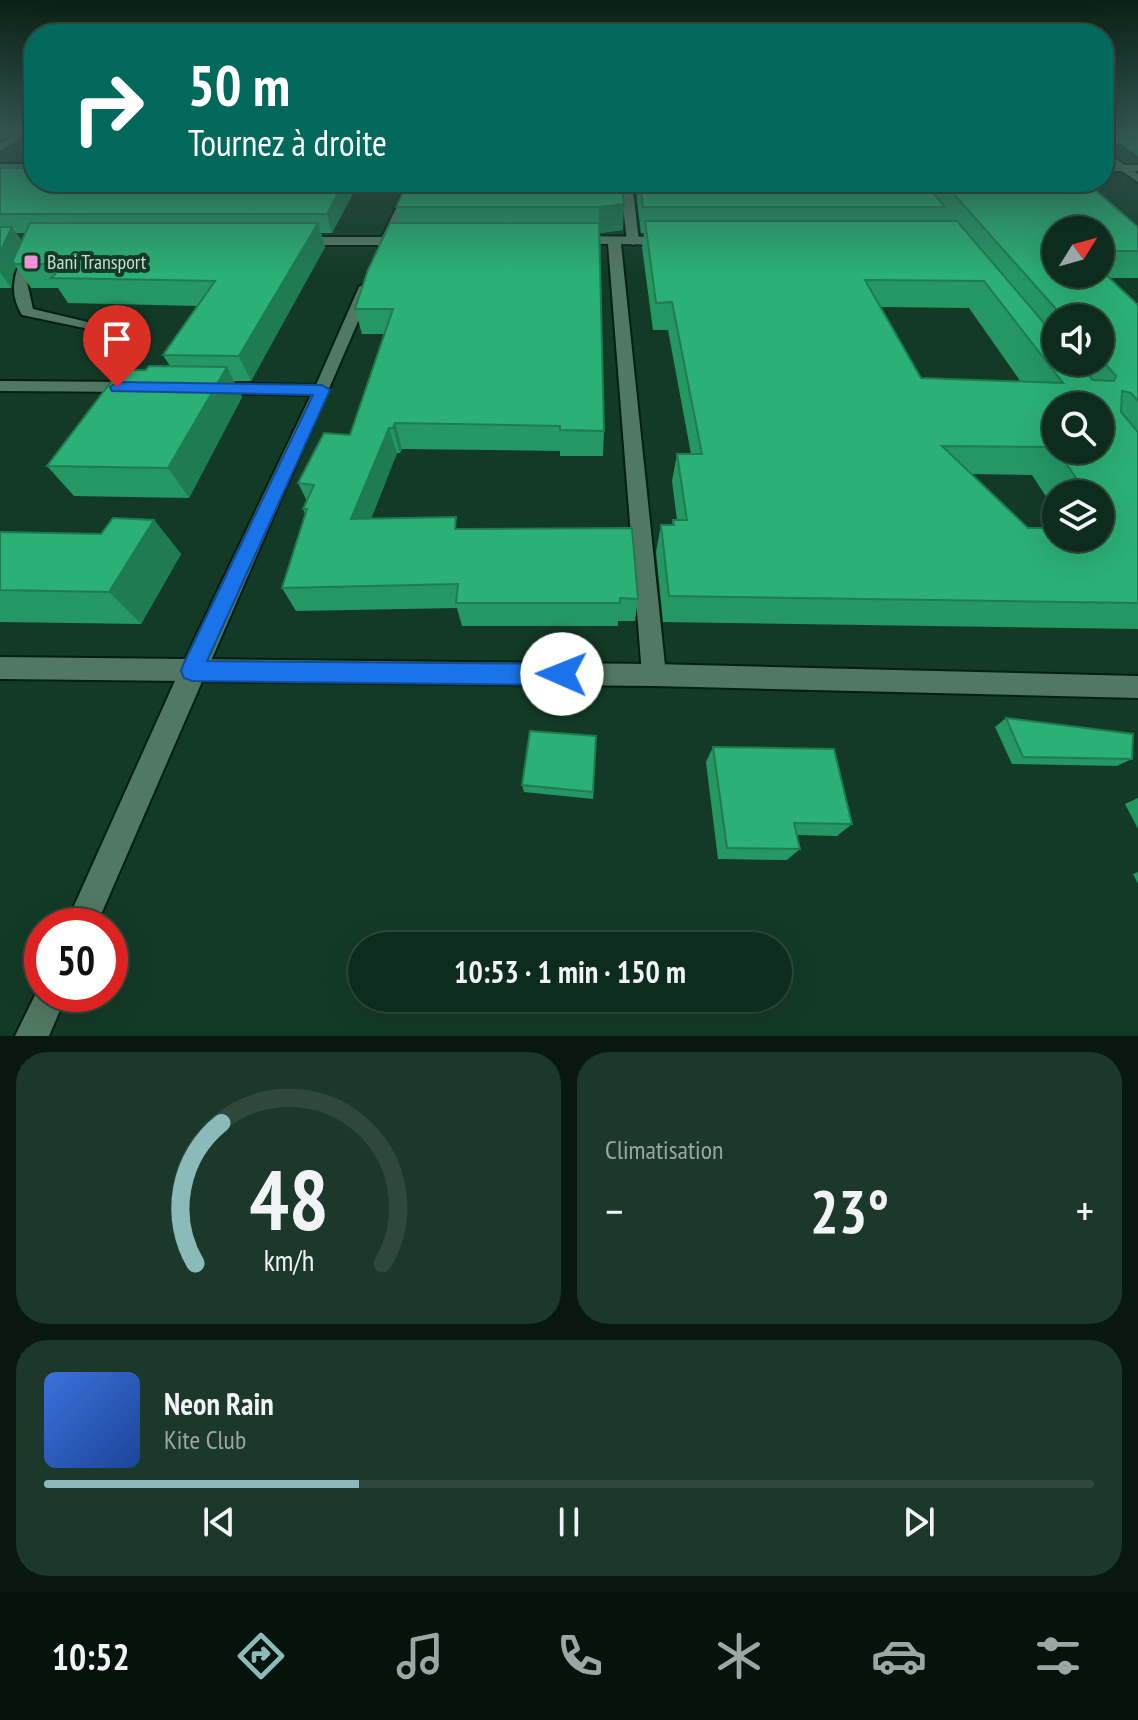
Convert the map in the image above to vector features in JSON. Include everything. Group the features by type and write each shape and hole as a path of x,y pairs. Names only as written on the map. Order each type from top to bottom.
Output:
{"street":[{"path":"88,908 410,192"},
{"path":"627,192 633,241"},
{"path":"32,240 21,274 19,295 27,312 108,331"},
{"path":"553,240 681,240"},
{"path":"614,240 654,675"},
{"path":"275,241 416,241"},
{"path":"0,386 154,388"},
{"path":"200,388 322,390"},
{"path":"0,668 654,675 1138,687"},
{"path":"32,1036 43,1012"}],"building":[{"path":"0,176 24,176 24,192 339,192 327,214 0,214"},
{"path":"403,192 622,192 624,204 599,207 396,207"},
{"path":"641,192 932,192 945,207 643,207"},
{"path":"952,192 1098,192 1138,227 1138,251 1114,251 1114,216 1042,216 1042,288 1114,288 1114,282 1138,305 1138,401 1131,393 1122,391 1121,412 1138,432 1138,603 669,596 661,525 674,525 673,520 687,520 677,454 702,454 672,302 656,303 645,221 957,221 1042,321 1042,356 984,281 865,280 921,378 1063,383 1058,376 1089,376 1093,380 1114,381 1114,304 1052,304","holes":["1042,392 1114,392 1114,464 1067,464 1077,480 1114,480 1114,552 1042,552 1042,528 1028,528 942,446 1042,447"]},
{"path":"30,223 318,223 239,356 163,355 215,281 51,278 65,264 14,264"},
{"path":"390,223 599,223 604,431 560,430 560,426 395,423 393,428 389,428 351,519 456,517 455,529 632,528 638,599 620,598 620,603 456,603 458,584 282,588 307,509 303,509 314,485 298,483 324,433 350,435 393,309 355,309 368,270"},
{"path":"0,227 12,227 0,252"},
{"path":"149,366 227,367 168,468 47,466 120,370 146,370"},
{"path":"113,518 154,520 109,592 0,590 0,532 101,534"},
{"path":"1006,718 1133,734 1132,759 1023,757"},
{"path":"530,731 596,736 593,792 522,785"},
{"path":"713,747 834,749 852,824 794,823 800,849 727,848"}],"place":[{"name":"Bani Transport","path":"31,262"}],"route":[{"path":"117,387 322,390 192,671 562,674"}]}
